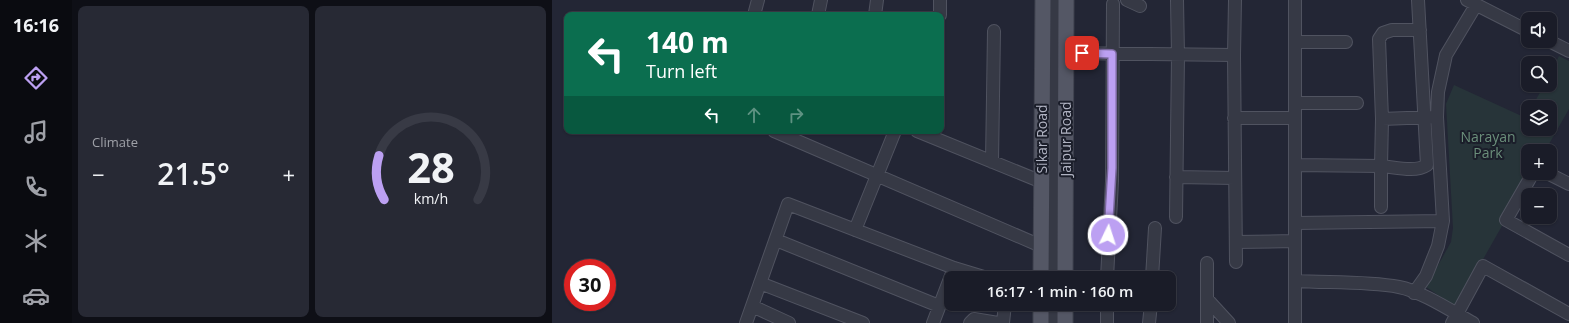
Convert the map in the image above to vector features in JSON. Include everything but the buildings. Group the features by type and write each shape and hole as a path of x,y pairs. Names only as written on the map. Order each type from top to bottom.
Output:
{"main road":[{"name":"Sikar Road","path":"1041,271 1043,0"},
{"name":"Jaipur Road","path":"1065,271 1066,0"},
{"path":"1041,311 1041,323"},
{"path":"1064,323 1065,311"}],"street":[{"path":"755,12 758,0"},
{"path":"819,12 822,0"},
{"path":"875,12 876,0"},
{"path":"940,0 940,12"},
{"path":"1052,271 1055,0"},
{"path":"1127,0 1140,6"},
{"path":"1176,217 1178,55 1177,0"},
{"path":"1235,0 1234,118 1236,262"},
{"path":"1295,0 1295,323"},
{"path":"1414,293 1426,276 1438,246 1443,221 1420,30 1418,0"},
{"path":"1295,165 1381,166 1413,169 1424,167 1427,165 1431,117 1446,55 1472,3 1521,28"},
{"path":"1106,271 1112,174 1113,4"},
{"path":"1381,207 1382,119 1379,39 1383,33 1392,30 1420,30"},
{"path":"992,162 994,32"},
{"path":"1295,42 1346,42"},
{"path":"1557,45 1569,51"},
{"path":"1066,53 1234,55"},
{"path":"1295,103 1357,103"},
{"path":"1382,119 1431,117"},
{"path":"1234,118 1295,118"},
{"path":"781,134 1041,246"},
{"path":"855,230 894,134"},
{"path":"939,136 992,162 1042,182"},
{"path":"1176,177 1235,178"},
{"path":"1557,178 1569,184"},
{"path":"1529,180 1506,220 1569,255"},
{"path":"746,323 788,204 964,271"},
{"path":"1295,223 1443,221"},
{"path":"1152,271 1155,228"},
{"path":"776,240 939,306"},
{"path":"1236,242 1295,241"},
{"path":"1207,263 1208,323"},
{"path":"1454,318 1483,266 1569,314"},
{"path":"933,323 954,268"},
{"path":"1295,281 1370,284 1400,287 1414,293 1454,318 1473,323"},
{"path":"760,283 863,323"},
{"path":"1207,299 1229,323"},
{"path":"752,306 789,323"},
{"path":"1003,323 1004,311"},
{"path":"1053,311 1053,323"},
{"path":"1107,311 1107,323"},
{"path":"1149,323 1150,311"},
{"path":"970,323 974,319 998,323"}],"green space":[{"name":"Narayan Park","path":"1559,56 1569,61 1569,109 1557,130 1557,100 1536,100 1540,92 1557,92 1557,60"},
{"name":"Narayan Park","path":"1454,85 1521,116 1521,136 1554,136 1549,144 1521,144 1521,180 1528,180 1523,188 1521,188 1521,192 1456,307 1426,287 1451,242 1453,228 1446,104"}],"route":[{"path":"1082,53 1112,54 1112,181 1108,235"}]}
